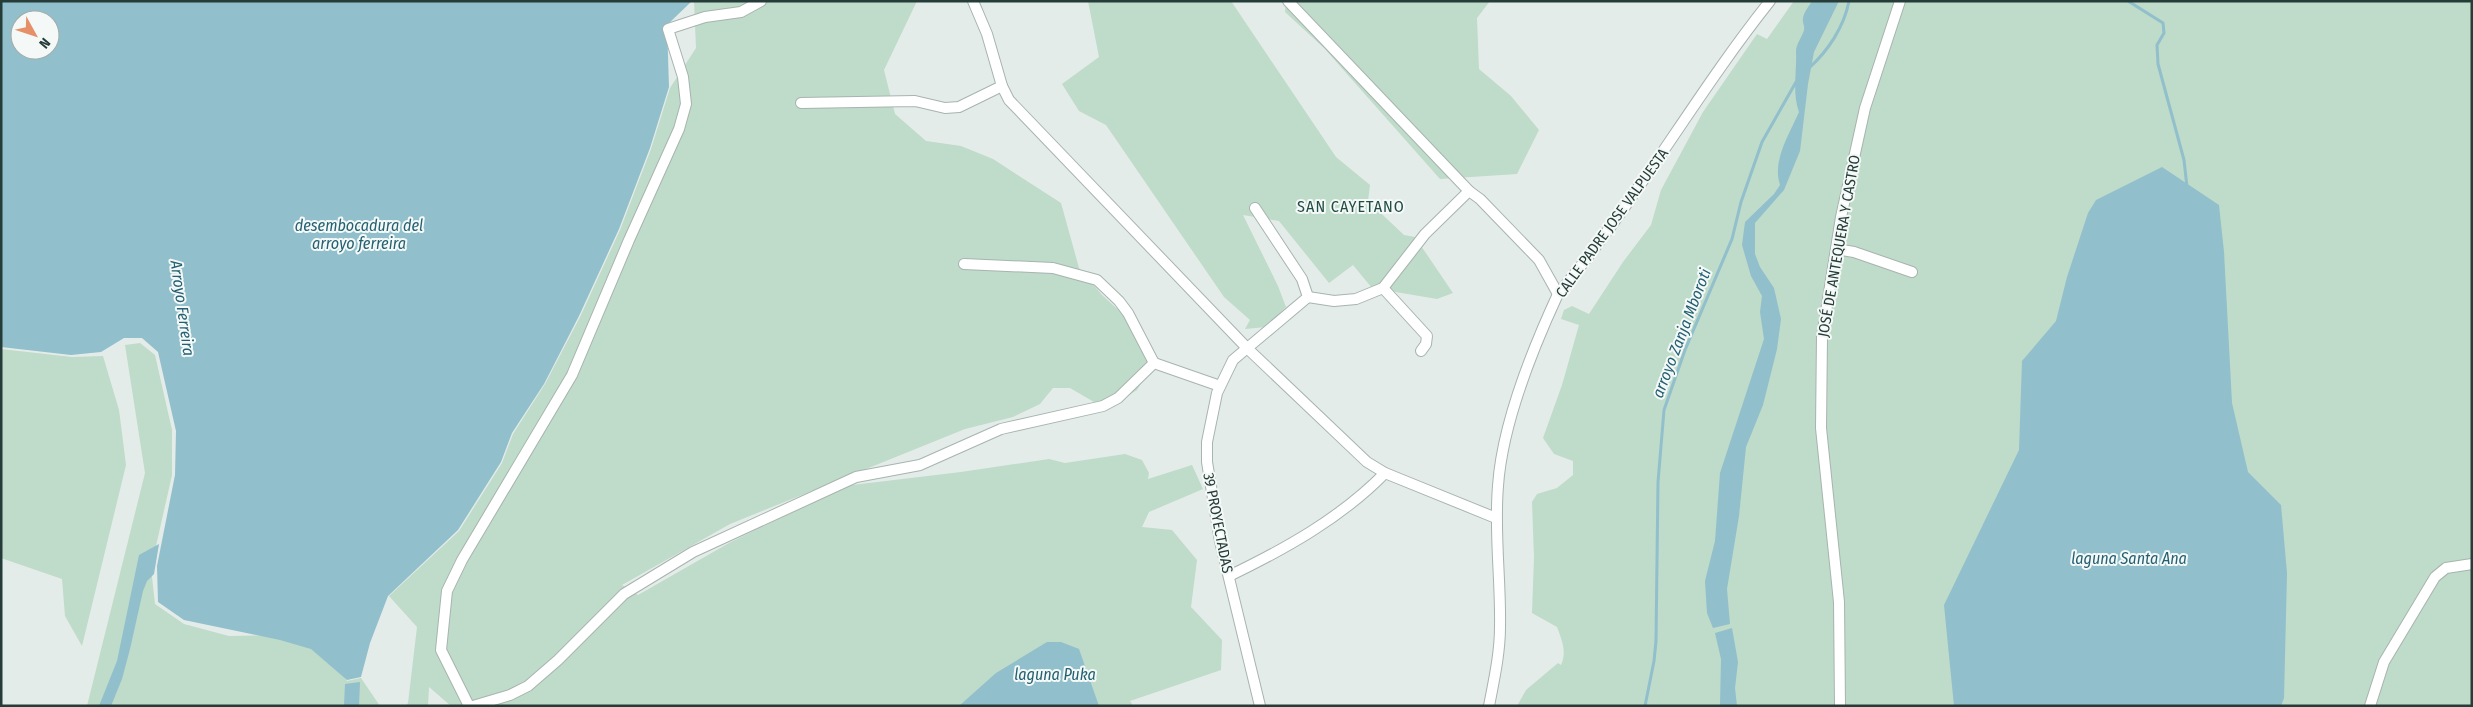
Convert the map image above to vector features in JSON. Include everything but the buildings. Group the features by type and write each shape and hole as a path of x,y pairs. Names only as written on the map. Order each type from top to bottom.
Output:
{"street":[{"path":"469,706 441,650 447,591 462,560 572,375 629,240 679,129 686,104 683,77 668,29 704,17 741,12 761,1"},
{"path":"973,1 987,34 1002,86 1009,100 1247,348 1367,462 1385,473 1496,518"},
{"path":"1288,1 1469,191 1480,199 1539,260 1558,294"},
{"name":"CALLE PADRE JOSE VALPUESTA","path":"1489,706 1499,648 1500,627 1496,518 1498,483 1504,449 1516,402 1558,294 1648,174 1731,51 1770,1"},
{"name":"JOSÉ DE ANTEQUERA Y CASTRO","path":"1840,706 1839,602 1821,428 1822,337 1836,249 1865,108 1900,1"},
{"path":"801,103 915,101 944,108 959,107 1002,86"},
{"path":"1255,208 1302,279 1308,297 1334,301 1356,299 1382,288 1425,234 1469,191"},
{"path":"1836,249 1854,252 1912,272"},
{"path":"964,264 1053,268 1097,280 1119,301 1128,313 1154,363 1220,386"},
{"path":"1382,288 1426,336 1426,344 1421,351"},
{"name":"39 PROYECTADAS","path":"1260,706 1214,509 1207,462 1210,424 1220,386 1233,360 1308,297"},
{"path":"473,706 510,695 528,686 558,660 624,594 692,552 856,477 920,465 1001,429 1103,406 1118,398 1154,363"},
{"path":"1229,576 1288,546 1322,524 1385,473"},
{"path":"2370,706 2384,662 2436,577 2446,568 2472,564"}],"green space":[{"path":"694,1 917,1 884,70 895,114 926,141 961,146 993,159 1061,203 1079,268 1102,295 1137,327 1151,368 1137,390 1106,409 1070,388 1053,388 1040,404 1013,417 965,429 730,524 622,585 638,595 729,543 844,486 1049,459 1065,463 1125,454 1142,460 1149,473 1148,479 1192,465 1203,489 1149,512 1142,527 1172,530 1197,560 1191,607 1222,640 1221,670 1130,701 1133,706 451,706 429,687 428,706 406,706 408,703 417,627 389,596 459,531 502,463 513,434 545,384 580,317 620,230 651,149 670,88 696,48"},
{"path":"1088,1 1231,1 1336,157 1370,185 1368,201 1404,235 1415,237 1453,293 1437,299 1372,288 1353,265 1329,283 1279,221 1243,215 1278,286 1286,307 1266,327 1245,329 1250,320 1224,297 1106,125 1079,111 1062,84 1099,57"},
{"path":"1286,1 1490,1 1477,18 1479,69 1511,96 1539,130 1517,174 1440,179 1324,48 1285,12"},
{"path":"1794,1 2472,1 2472,706 1517,706 1526,690 1558,663 1561,665 1564,655 1557,627 1532,613 1534,557 1532,502 1537,494 1557,488 1573,475 1573,461 1554,454 1543,438 1562,385 1579,325 1561,319 1564,310 1572,306 1589,314 1623,262 1651,225 1661,190 1703,112 1757,34 1767,39"},
{"path":"140,343 155,355 172,430 172,475 151,568 155,604 184,624 229,636 280,635 311,642 335,663 347,681 361,678 380,706 87,706 145,473 125,345"},
{"path":"1,349 72,357 103,356 119,410 126,465 82,646 65,616 62,579 1,558"}],"water":[{"name":"desembocadura del arroyo ferreira","path":"1,1 692,1 667,25 669,87 650,148 619,229 579,316 544,384 512,433 501,462 458,530 388,596 370,643 361,677 347,680 311,649 280,640 184,620 158,602 157,566 175,475 176,431 158,352 142,338 124,338 101,352 71,355 1,347"},
{"path":"1812,1 1839,1 1814,52 1800,151 1784,190 1755,223 1755,254 1760,267 1774,288 1781,319 1777,349 1763,405 1746,447 1739,516 1727,589 1730,624 1713,628 1707,613 1705,581 1715,541 1720,473 1764,339 1760,312 1762,296 1751,276 1742,245 1745,222 1774,194 1780,185 1778,166 1780,157 1799,112 1795,90 1796,49 1804,30 1803,20 1805,11"},
{"name":"laguna Santa Ana","path":"2162,167 2219,205 2224,252 2232,403 2248,472 2281,505 2287,573 2284,698 2281,706 1954,706 1944,605 2019,450 2022,361 2056,321 2067,277 2088,213 2096,200"},
{"path":"159,544 154,574 147,581 143,591 122,679 111,706 99,706 117,661 139,555"},
{"path":"1732,628 1738,662 1735,688 1737,706 1720,706 1721,659 1715,633"},
{"name":"laguna Puka","path":"1047,642 1061,642 1079,649 1099,706 959,706 996,673"},
{"path":"360,682 359,706 344,706 345,684"}],"waterway":[{"name":"arroyo Zanja Mboroti","path":"1809,68 1823,54 1834,38 1847,11 1849,1"},
{"path":"2128,1 2163,23 2164,33 2157,45 2158,64 2184,160 2187,187"},
{"name":"arroyo Zanja Mboroti","path":"1645,706 1656,641 1658,482 1664,410 1685,350 1732,239 1741,202 1762,142 1796,82"}],"district":[{"name":"SAN CAYETANO","path":"1351,206"}],"water label":[{"name":"Arroyo Ferreira","path":"183,308"}]}
